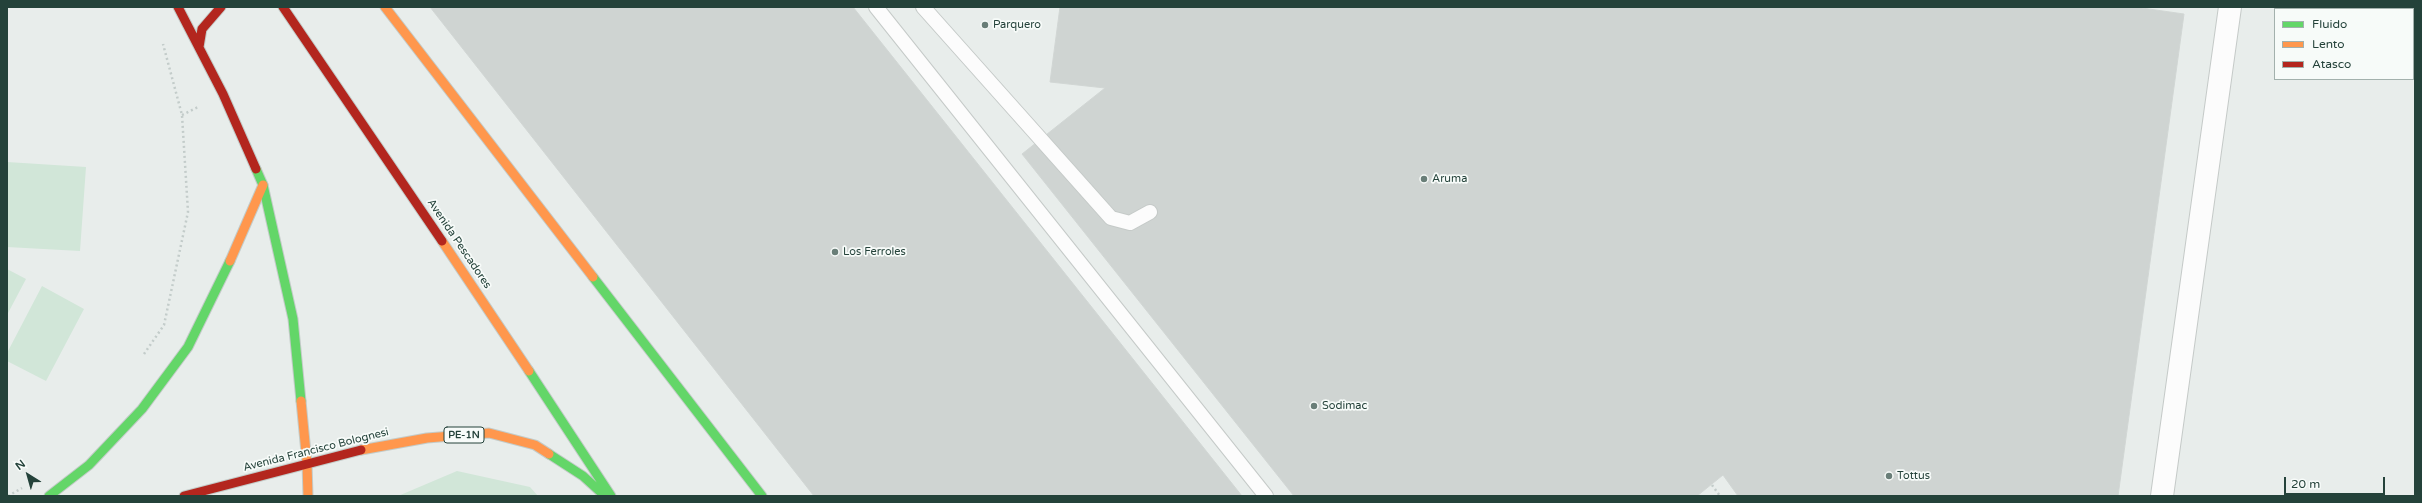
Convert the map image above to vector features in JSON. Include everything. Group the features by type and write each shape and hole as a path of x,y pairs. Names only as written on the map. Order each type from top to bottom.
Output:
{"main road":[{"path":"178,7 223,94 263,185 293,319 307,463 308,496"},
{"path":"199,47 202,29 221,7"},
{"name":"Avenida Pescadores","path":"283,7 478,292 611,496"},
{"path":"386,7 762,496"},
{"path":"49,496 89,465 142,409 188,347 223,278 263,185"},
{"name":"Avenida Francisco Bolognesi","path":"184,496 307,463 370,448 427,438 489,433 535,445 583,476 605,496"}],"street":[{"path":"2162,496 2230,7"}],"lane":[{"path":"876,7 1266,496"},
{"path":"924,7 1111,218 1130,223 1150,212"}],"path":[{"path":"142,357 164,325 188,212 182,115 162,41"},
{"path":"1712,484 1720,496"},
{"path":"8,496 28,485"}],"green space":[{"path":"7,162 86,167 80,251 7,247"},
{"path":"7,269 26,279 7,315"},
{"path":"42,286 84,309 46,381 7,361 7,353"},
{"path":"457,471 530,487 538,496 398,496"}],"building":[{"name":"Los Ferroles","path":"430,7 853,7 1242,496 814,496"},
{"path":"1060,7 2135,7 2184,14 2118,496 1738,496 1723,475 1697,496 1294,496 1022,154 1105,88 1050,82"}],"traffic: fast":[{"path":"256,169 263,185 293,319 301,401"},
{"path":"49,496 89,465 142,409 188,347 230,261"},
{"path":"593,277 762,496"},
{"path":"529,371 611,496"},
{"path":"549,454 583,476 605,496"}],"traffic: slow":[{"path":"385,7 593,277"},
{"path":"230,261 263,185"},
{"path":"442,241 529,371"},
{"path":"301,401 307,463"},
{"path":"361,450 427,438 489,433 535,445 549,454"},
{"path":"307,463 308,496"}],"traffic: jam":[{"path":"178,7 223,94 256,169"},
{"path":"199,47 202,29 221,7"},
{"path":"283,7 442,241"},
{"path":"184,496 361,450"}],"place":[{"name":"Parquero","path":"985,25"},
{"name":"Aruma","path":"1424,179"},
{"name":"Los Ferroles","path":"835,252"},
{"name":"Sodimac","path":"1314,406"},
{"name":"Tottus","path":"1889,476"}]}
